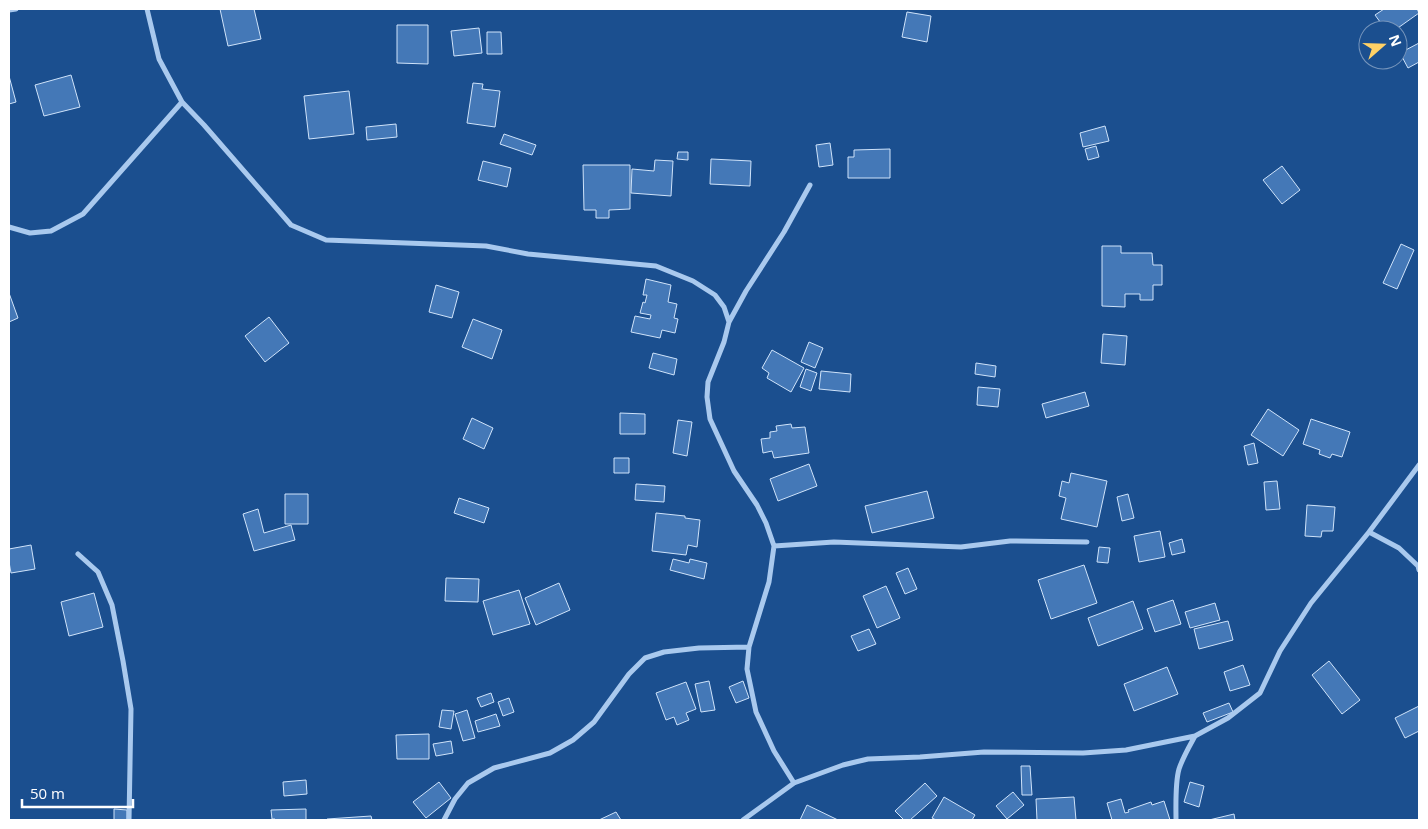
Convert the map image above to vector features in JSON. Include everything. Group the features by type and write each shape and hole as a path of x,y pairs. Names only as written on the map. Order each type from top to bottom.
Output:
{"street":[{"path":"9,10 16,9"},
{"path":"147,9 158,59 182,102 204,124 291,225 326,240 486,246 528,254 578,260 628,262 656,266 693,281 715,295 724,307 729,322"},
{"path":"9,227 30,233 51,231 83,214 182,102"},
{"path":"794,783 774,751 756,712 747,669 750,647 769,582 774,546 757,505 734,471 710,419 707,397 708,382 724,342 729,322 746,291 784,232 810,185"},
{"path":"743,820 794,783 843,765 868,759 984,752 1084,754 1126,750 1194,736 1228,718 1260,692 1280,651 1311,603 1369,532 1419,465"},
{"path":"1369,532 1399,548 1418,566 1419,570"},
{"path":"774,546 834,542 961,547 1010,541 1087,542"},
{"path":"78,554 98,572 112,605 121,651 131,709 129,820"},
{"path":"444,820 455,800 468,783 494,768 550,753 573,740 594,722 629,674 645,658 664,652 699,648 750,647"},
{"path":"1176,820 1175,803 1178,770 1194,736"}],"building":[{"path":"220,9 254,9 261,39 228,46"},
{"path":"1384,9 1417,9 1419,13 1408,21 1379,20 1375,15"},
{"path":"907,12 931,16 927,42 902,37"},
{"path":"397,25 428,25 428,64 397,63"},
{"path":"479,28 482,53 454,56 451,31"},
{"path":"487,32 501,32 502,54 487,54"},
{"path":"1419,43 1419,62 1408,68 1408,49"},
{"path":"71,75 80,107 44,116 35,85"},
{"path":"9,76 16,102 9,104"},
{"path":"473,83 483,84 482,89 500,91 495,127 467,123"},
{"path":"349,91 354,134 309,139 304,96"},
{"path":"396,124 397,137 367,140 366,127"},
{"path":"1105,126 1109,141 1083,147 1080,133"},
{"path":"504,134 536,145 532,155 500,144"},
{"path":"830,143 833,165 819,167 816,145"},
{"path":"1096,146 1099,157 1088,160 1085,149"},
{"path":"890,149 890,178 848,178 848,157 854,157 854,150"},
{"path":"678,152 688,152 688,160 677,159"},
{"path":"711,159 751,161 750,186 710,184"},
{"path":"655,160 673,161 671,196 631,193 632,169 654,171"},
{"path":"483,161 511,168 507,187 478,180"},
{"path":"583,165 630,165 630,209 609,210 609,218 596,218 596,210 584,210"},
{"path":"1282,166 1300,190 1282,204 1263,180"},
{"path":"1401,244 1414,250 1397,289 1383,283"},
{"path":"1102,246 1121,246 1121,253 1152,253 1153,265 1162,265 1162,285 1153,285 1153,300 1140,300 1140,294 1125,294 1125,307 1102,306"},
{"path":"646,279 671,285 668,302 677,304 674,318 678,319 675,333 662,330 660,338 631,332 635,316 650,319 651,315 640,313 647,295 643,295"},
{"path":"436,285 459,292 452,318 429,312"},
{"path":"9,293 18,318 9,322"},
{"path":"269,317 289,343 265,362 245,336"},
{"path":"473,319 502,330 492,359 462,347"},
{"path":"1103,334 1127,336 1125,365 1101,363"},
{"path":"809,342 823,348 815,368 801,362"},
{"path":"772,350 804,368 791,392 767,378 769,373 762,368"},
{"path":"653,353 677,359 674,375 649,368"},
{"path":"976,363 996,366 995,377 975,374"},
{"path":"806,369 817,373 811,391 800,387"},
{"path":"821,371 851,374 850,392 819,389"},
{"path":"978,387 1000,389 998,407 977,405"},
{"path":"1085,392 1089,406 1046,418 1042,404"},
{"path":"1268,409 1299,430 1283,456 1251,435"},
{"path":"620,413 645,414 645,434 620,434"},
{"path":"472,418 493,428 484,449 463,439"},
{"path":"1311,419 1350,432 1342,457 1332,454 1330,458 1319,454 1320,450 1303,444"},
{"path":"678,420 692,422 687,456 673,453"},
{"path":"791,424 792,428 805,427 809,453 774,458 772,451 763,453 761,439 770,438 770,432 777,431 776,426"},
{"path":"1254,443 1258,463 1248,465 1244,446"},
{"path":"614,458 629,458 629,473 614,473"},
{"path":"809,464 817,486 778,501 770,479"},
{"path":"1071,473 1107,481 1097,527 1061,519 1066,498 1059,496 1062,481 1069,483"},
{"path":"1277,481 1280,509 1266,510 1264,482"},
{"path":"636,484 665,486 664,502 635,500"},
{"path":"927,491 934,518 872,533 865,506"},
{"path":"285,494 308,494 308,524 285,524"},
{"path":"1128,494 1134,518 1122,521 1117,497"},
{"path":"459,498 489,508 484,523 454,513"},
{"path":"1307,505 1335,507 1333,531 1322,531 1321,537 1305,536"},
{"path":"258,509 264,533 291,525 295,540 254,551 243,514"},
{"path":"656,513 685,516 685,518 700,520 697,547 688,545 686,555 652,551"},
{"path":"1160,531 1165,557 1139,562 1134,536"},
{"path":"1182,539 1185,552 1172,555 1169,543"},
{"path":"31,545 35,569 11,573 9,549"},
{"path":"1099,547 1110,548 1108,563 1097,562"},
{"path":"673,559 689,563 690,559 707,563 704,579 670,570"},
{"path":"1084,565 1097,603 1051,619 1038,580"},
{"path":"908,568 917,589 905,594 896,573"},
{"path":"446,578 479,579 478,602 445,601"},
{"path":"559,583 570,610 536,625 525,598"},
{"path":"886,586 900,618 877,628 863,596"},
{"path":"519,590 530,624 493,635 483,601"},
{"path":"94,593 103,627 69,636 61,602"},
{"path":"1173,600 1181,624 1155,632 1147,609"},
{"path":"1133,601 1143,629 1098,646 1088,618"},
{"path":"1215,603 1220,620 1190,628 1185,612"},
{"path":"1228,621 1233,640 1199,649 1194,629"},
{"path":"869,629 876,644 858,651 851,636"},
{"path":"1329,661 1360,700 1342,714 1312,675"},
{"path":"1243,665 1250,685 1230,691 1224,672"},
{"path":"1167,667 1178,694 1134,711 1124,684"},
{"path":"709,681 715,710 701,712 695,684"},
{"path":"743,681 749,698 736,703 729,687"},
{"path":"686,682 696,709 686,713 689,720 677,725 674,717 666,720 656,693"},
{"path":"491,693 494,702 481,707 477,698"},
{"path":"509,698 514,712 503,716 498,702"},
{"path":"1229,703 1233,712 1207,722 1203,713"},
{"path":"1419,706 1419,731 1405,738 1395,718"},
{"path":"442,710 454,711 451,729 439,727"},
{"path":"467,710 475,738 463,741 455,714"},
{"path":"496,714 500,726 478,732 475,721"},
{"path":"429,734 429,759 397,759 396,735"},
{"path":"451,741 453,753 436,756 433,744"},
{"path":"1021,766 1030,766 1032,795 1022,795"},
{"path":"306,780 307,794 284,796 283,782"},
{"path":"439,782 451,798 426,818 413,802"},
{"path":"1190,782 1204,786 1199,807 1184,802"},
{"path":"925,783 937,796 910,820 904,820 895,811"},
{"path":"1013,792 1024,805 1007,819 996,806"},
{"path":"944,797 975,815 972,820 936,820 932,818"},
{"path":"1074,797 1076,820 1037,820 1036,799"},
{"path":"1121,799 1125,813 1129,812 1128,810 1151,802 1152,805 1164,801 1170,820 1112,820 1107,803"},
{"path":"807,805 838,820 800,820"},
{"path":"114,809 127,810 127,820 114,820"},
{"path":"306,809 306,820 272,819 271,810"},
{"path":"616,812 621,820 599,820"},
{"path":"1234,814 1235,820 1209,820"},
{"path":"371,816 372,820 327,820 327,819"}]}
